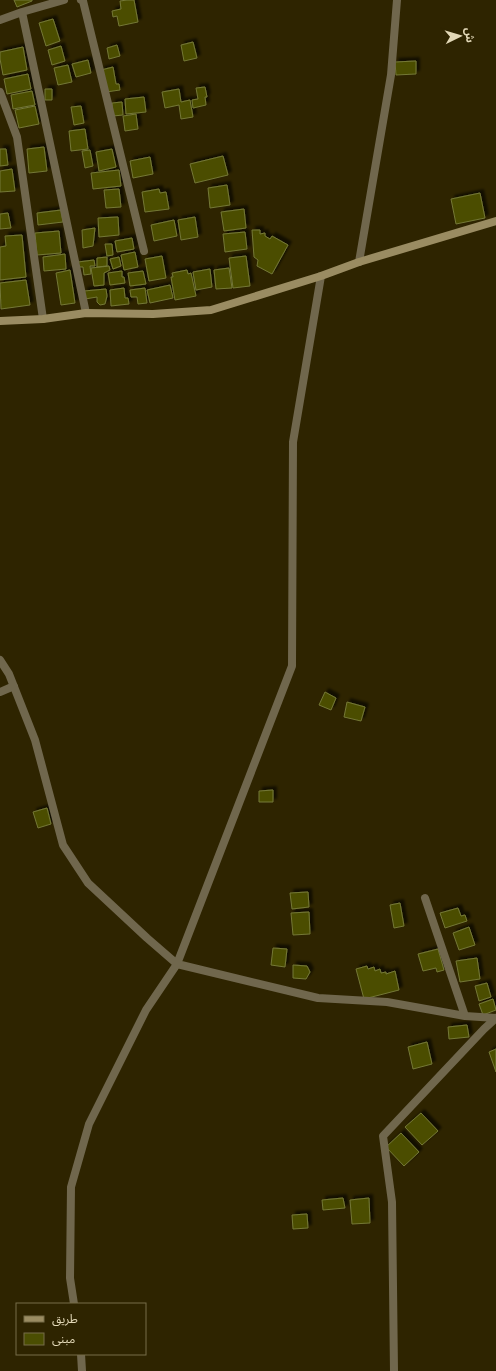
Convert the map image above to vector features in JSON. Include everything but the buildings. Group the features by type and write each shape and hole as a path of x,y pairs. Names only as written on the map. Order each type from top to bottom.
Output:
{"street":[{"path":"0,20 64,0"},
{"path":"81,0 83,1 144,251"},
{"path":"359,262 391,74 397,0"},
{"path":"22,12 86,313"},
{"path":"0,92 17,137 43,319"},
{"path":"0,321 43,319 86,313 153,314 210,310 321,276 359,262 496,222"},
{"path":"74,1303 70,1278 71,1187 89,1124 146,1010 177,964 292,666 293,442 321,276"},
{"path":"0,660 9,674 35,740 64,845 88,883 146,938 177,964 318,998 387,1002 465,1016 496,1018 383,1136 392,1202 394,1371"},
{"path":"0,692 14,686"},
{"path":"425,898 465,1016"},
{"path":"81,1355 82,1371"}]}
